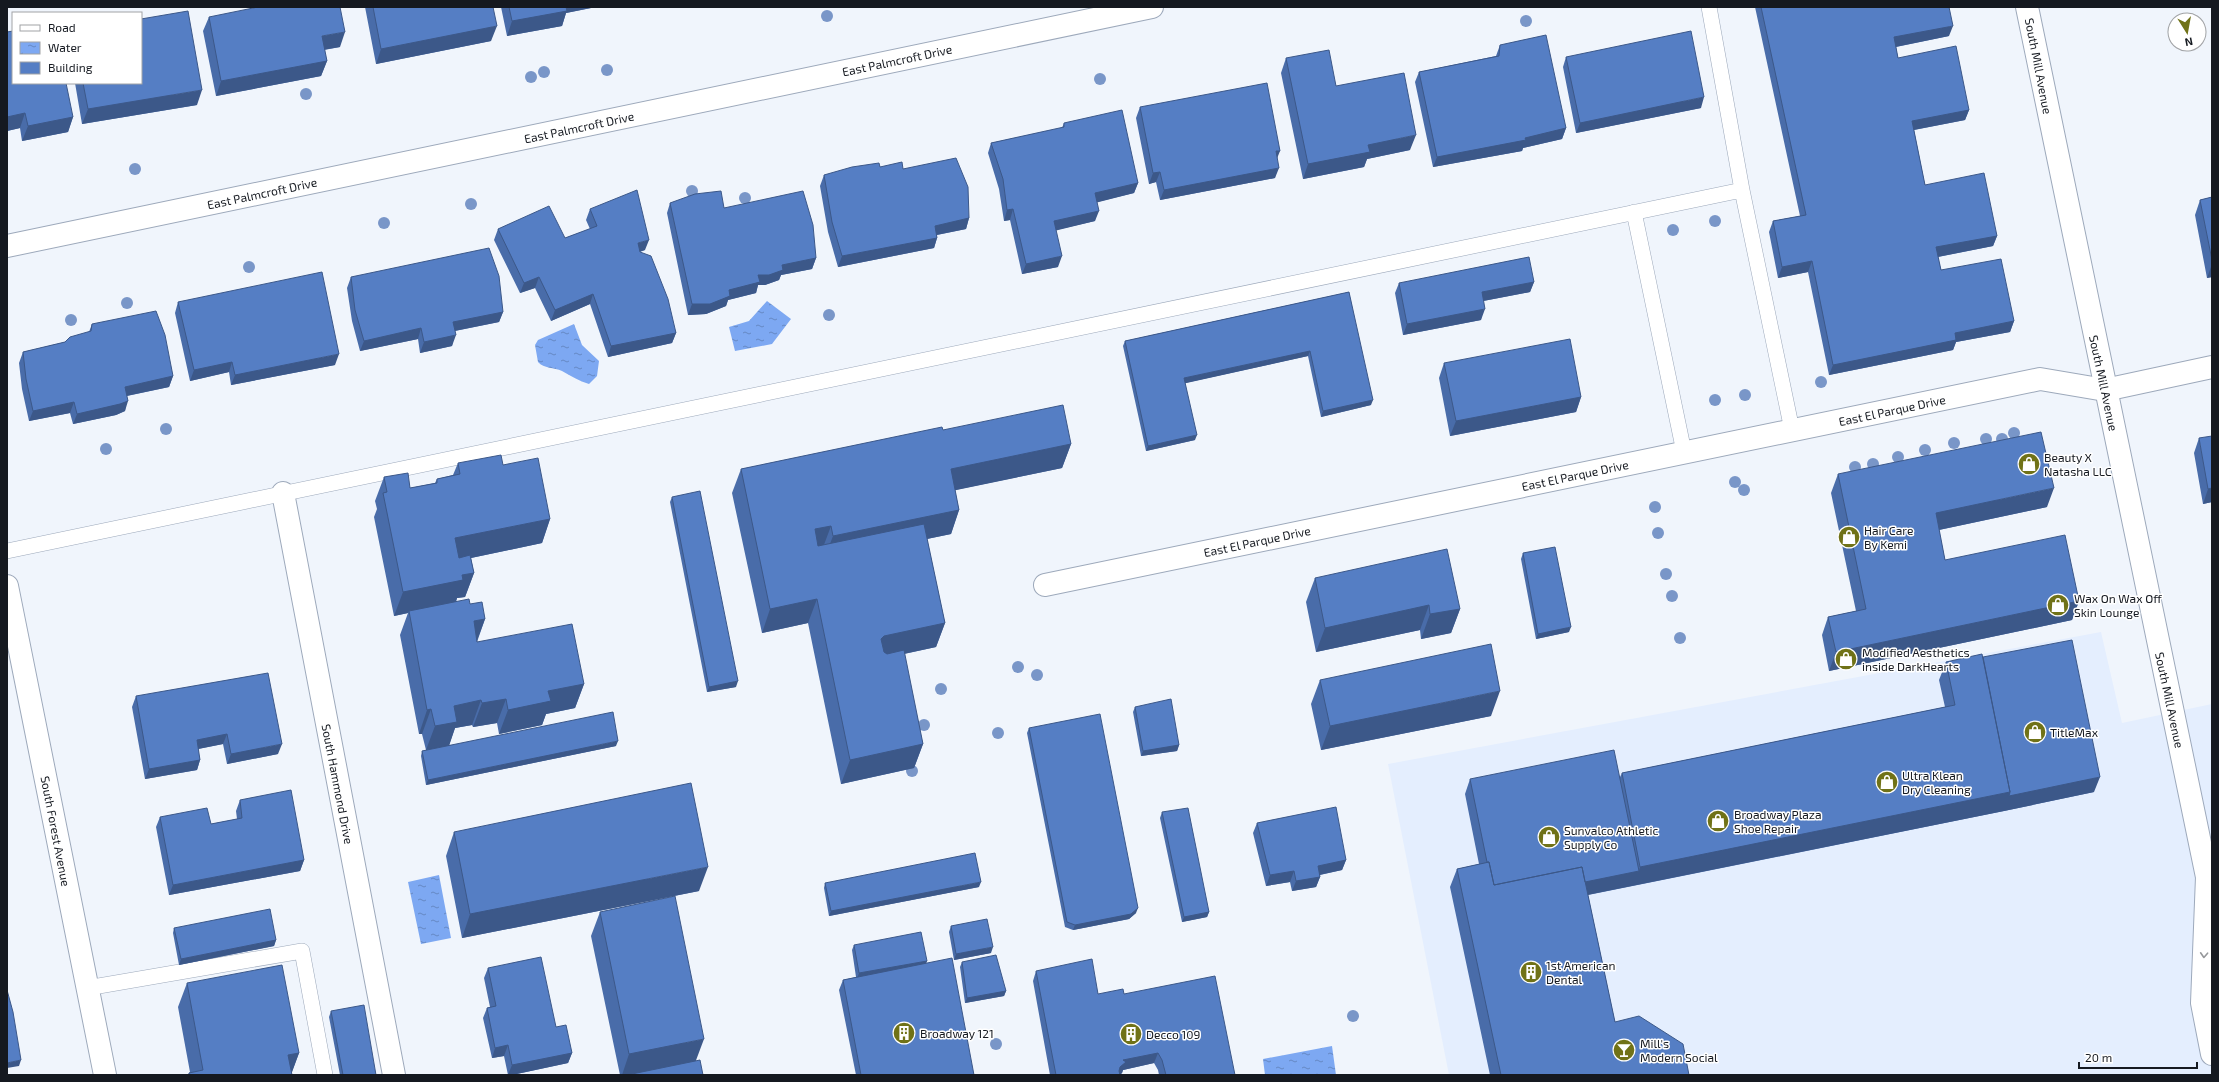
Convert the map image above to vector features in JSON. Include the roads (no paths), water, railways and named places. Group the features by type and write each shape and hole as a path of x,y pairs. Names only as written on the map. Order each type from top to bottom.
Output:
{"street":[{"name":"East Palmcroft Drive","path":"7,246 1152,7"},
{"name":"South Mill Avenue","path":"2027,7 2105,390 2209,882 2202,1003 2212,1054"},
{"path":"2105,390 2212,367"},
{"name":"East El Parque Drive","path":"1045,585 2040,379 2105,390"},
{"name":"South Hammond Drive","path":"283,493 394,1075"},
{"name":"South Forest Avenue","path":"7,586 104,1075"}],"lane":[{"path":"1709,7 1742,190 1792,430"},
{"path":"7,551 1742,190"},
{"path":"1634,212 1684,452"},
{"path":"87,988 302,951 325,1075"}],"water":[{"path":"767,301 791,319 772,344 735,351 729,327 749,321"},
{"path":"574,324 582,345 599,361 597,376 589,384 562,371 543,366 538,362 535,345 538,340"},
{"path":"439,875 451,938 421,944 408,882"},
{"path":"1332,1046 1336,1075 1265,1075 1263,1059"}],"place":[{"name":"Beauty X Natasha LLC","path":"2029,464"},
{"name":"Hair Care By Kemi","path":"1849,537"},
{"name":"Wax On Wax Off Skin Lounge","path":"2058,605"},
{"name":"Modified Aesthetics inside DarkHearts","path":"1846,659"},
{"name":"TitleMax","path":"2035,732"},
{"name":"Ultra Klean Dry Cleaning","path":"1887,782"},
{"name":"Broadway Plaza Shoe Repair","path":"1718,821"},
{"name":"Sunvalco Athletic Supply Co","path":"1549,837"},
{"name":"1st American Dental","path":"1531,972"},
{"name":"Broadway 121","path":"904,1033"},
{"name":"Decco 109","path":"1131,1034"},
{"name":"Mill's Modern Social","path":"1624,1050"}]}
